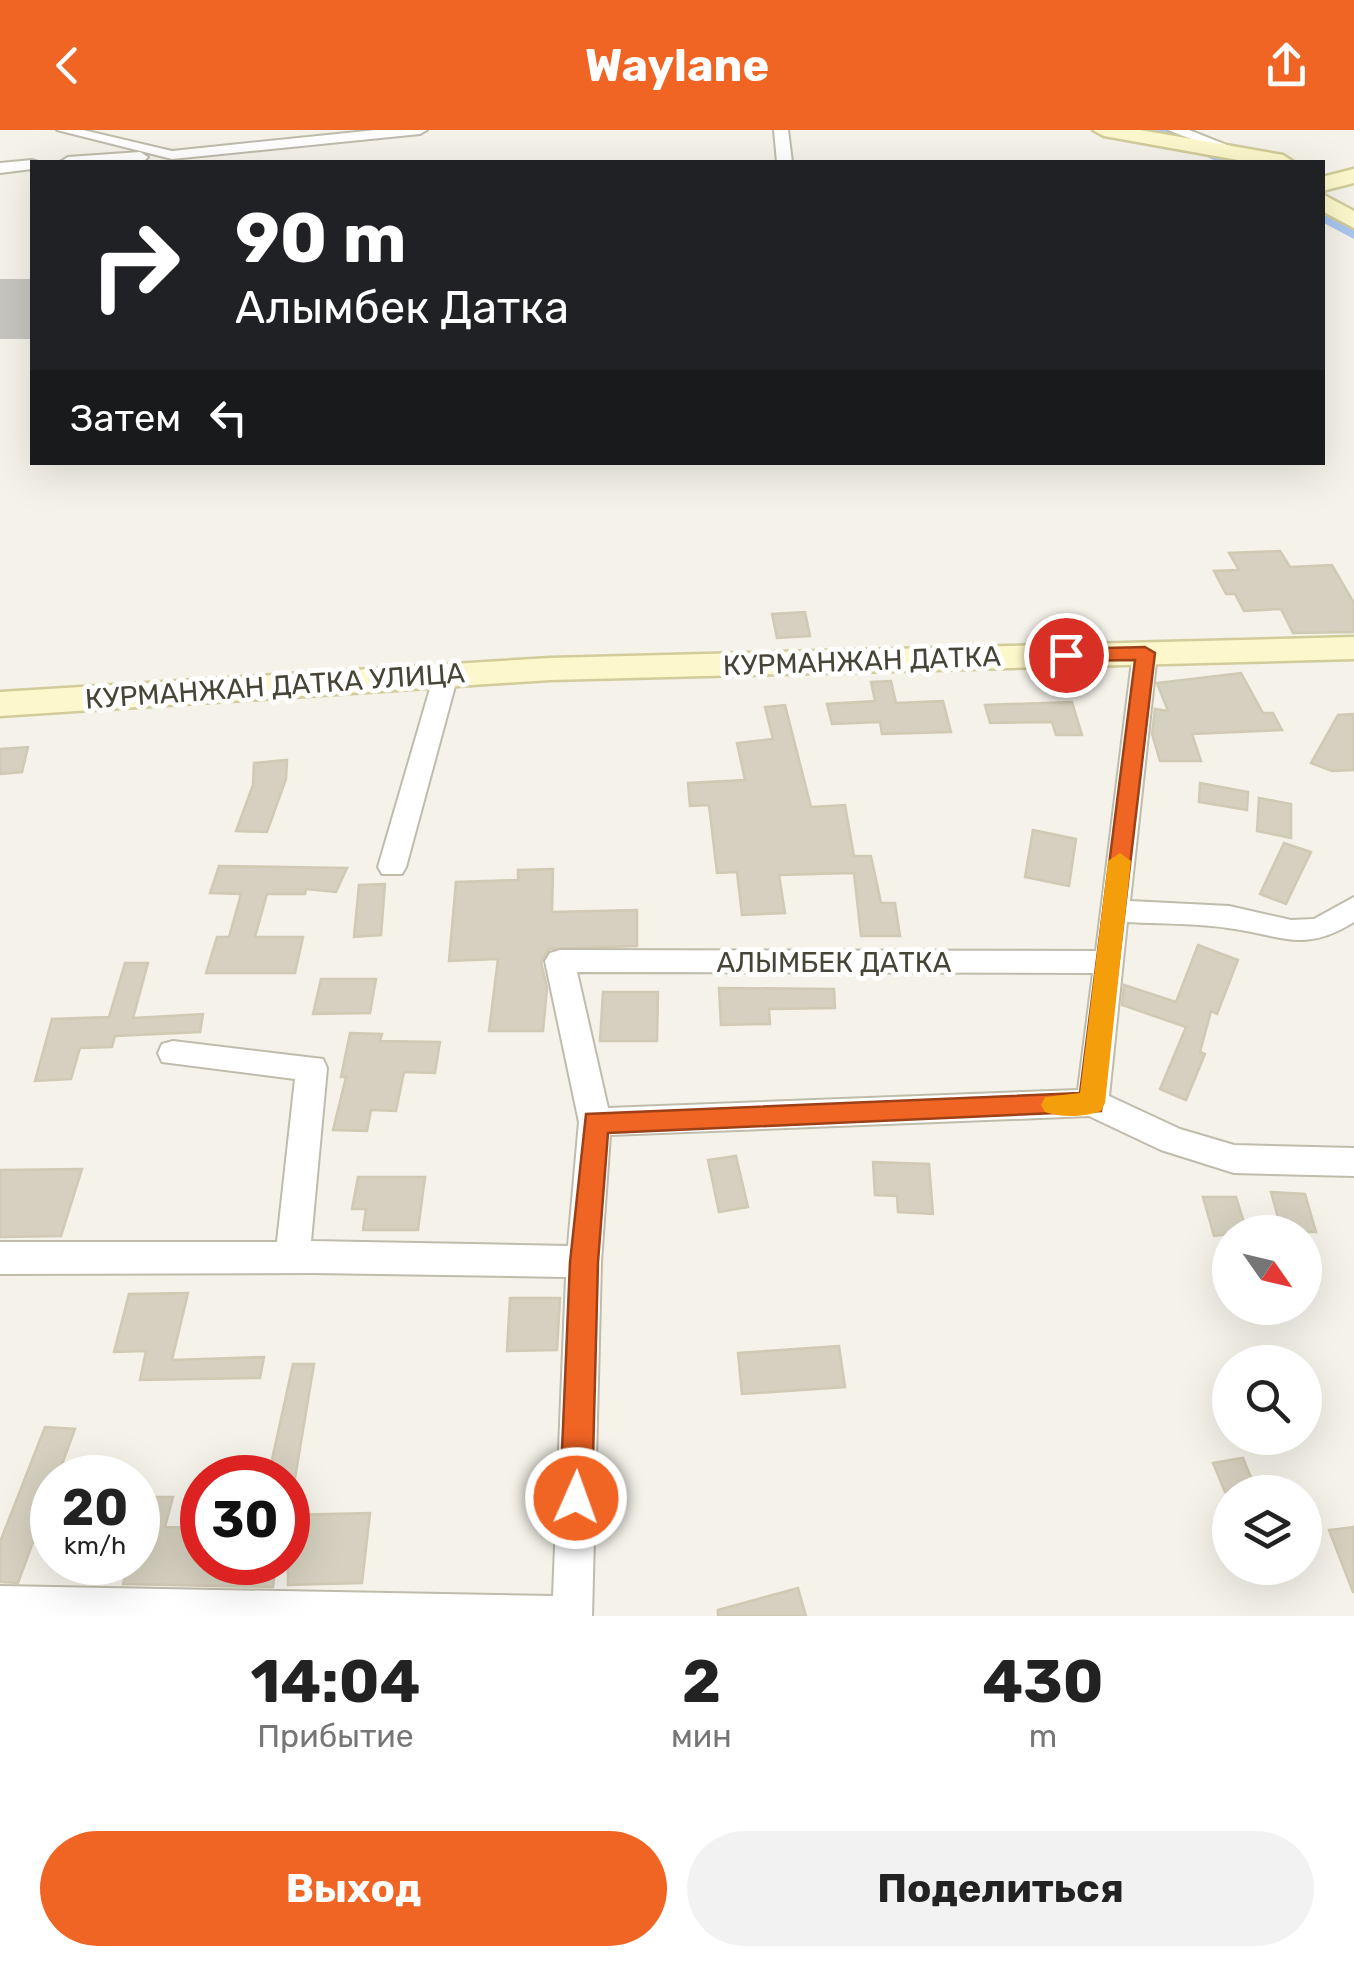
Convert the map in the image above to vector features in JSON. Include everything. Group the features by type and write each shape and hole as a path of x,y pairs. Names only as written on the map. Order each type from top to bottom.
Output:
{"street":[{"path":"64,130 172,154"},
{"path":"94,160 420,130"},
{"path":"781,130 785,160"},
{"path":"1104,130 1177,141 1248,158"},
{"path":"1145,130 1177,141"},
{"path":"0,168 30,165"},
{"path":"1325,170 1354,175"},
{"path":"1325,183 1354,175"},
{"path":"1325,203 1354,221"},
{"name":"КУРМАНЖАН ДАТКА","path":"550,669 1354,648"},
{"path":"1092,1103 1145,653"},
{"name":"КУРМАНЖАН ДАТКА УЛИЦА","path":"0,704 550,669"},
{"path":"392,867 446,675"},
{"path":"1114,910 1229,917 1291,931 1320,929 1354,908"},
{"name":"АЛЫМБЕК ДАТКА","path":"595,1122 560,961 1108,962"},
{"path":"173,1053 312,1068 292,1257"},
{"path":"572,1616 584,1262 595,1122 1092,1103 1172,1140 1234,1159 1354,1162"},
{"path":"0,1258 584,1262"},
{"path":"0,1606 557,1616"}],"building":[{"path":"1280,551 1290,567 1332,565 1354,603 1354,632 1293,633 1281,609 1244,611 1235,594 1226,594 1214,571 1239,570 1229,553"},
{"path":"805,612 810,636 777,638 772,614"},
{"path":"1241,673 1263,713 1273,713 1282,730 1192,734 1201,761 1160,761 1152,734 1155,709 1168,711 1157,683"},
{"path":"891,681 896,703 943,701 951,732 882,734 880,722 832,724 827,704 875,701 871,682"},
{"path":"1072,702 1082,735 1056,735 1052,722 990,723 985,705"},
{"path":"785,705 811,807 845,805 854,856 871,856 881,903 895,903 900,936 861,936 854,873 779,875 785,913 742,915 737,872 717,873 709,805 690,806 688,783 745,780 737,743 773,739 765,707"},
{"path":"1354,714 1354,770 1332,771 1311,763 1338,715"},
{"path":"28,747 22,772 0,774 0,749"},
{"path":"287,760 286,779 267,832 236,831 253,785 254,763"},
{"path":"1200,783 1248,792 1247,810 1199,802"},
{"path":"1259,798 1291,804 1291,838 1257,831"},
{"path":"1033,830 1076,839 1069,886 1025,877"},
{"path":"1284,843 1311,852 1286,904 1260,894"},
{"path":"219,866 347,868 336,892 306,889 305,894 267,894 255,937 303,937 295,973 206,973 217,937 229,937 241,894 210,893"},
{"path":"553,869 552,912 637,910 637,946 549,949 541,962 547,988 543,1031 489,1031 498,959 449,961 456,882 518,880 518,870"},
{"path":"385,884 381,935 354,937 359,885"},
{"path":"1198,945 1238,960 1217,1014 1211,1011 1200,1052 1205,1054 1186,1100 1160,1089 1186,1027 1122,1005 1124,985 1176,1002"},
{"path":"125,963 148,963 133,1018 203,1014 200,1032 115,1036 112,1047 80,1048 71,1079 35,1081 52,1019 109,1017"},
{"path":"321,979 376,979 370,1013 313,1014"},
{"path":"719,988 834,989 835,1008 769,1009 770,1024 721,1025"},
{"path":"603,992 658,992 657,1041 600,1041"},
{"path":"350,1033 382,1034 380,1041 440,1042 435,1073 404,1072 396,1111 371,1110 367,1131 333,1130 346,1077 341,1077"},
{"path":"736,1156 748,1207 719,1212 708,1160"},
{"path":"873,1162 929,1164 933,1214 898,1212 897,1196 875,1195"},
{"path":"82,1169 61,1236 0,1237 0,1170"},
{"path":"358,1177 425,1177 418,1230 363,1230 366,1209 352,1209"},
{"path":"1271,1192 1305,1194 1311,1215 1277,1215"},
{"path":"1203,1197 1236,1197 1242,1215 1212,1215 1212,1229"},
{"path":"188,1293 172,1360 264,1357 260,1378 140,1380 146,1351 114,1352 129,1294"},
{"path":"510,1298 560,1298 557,1350 507,1351"},
{"path":"839,1346 845,1387 742,1394 738,1353"},
{"path":"293,1364 314,1364 299,1455 273,1455"},
{"path":"45,1427 75,1429 65,1455 34,1455"},
{"path":"1243,1458 1250,1475 1218,1475 1213,1463"},
{"path":"30,1465 30,1550 18,1583 0,1582 0,1542"},
{"path":"160,1497 173,1497 165,1527 180,1527 180,1585 273,1587 160,1585"},
{"path":"370,1513 362,1583 310,1584 310,1514"},
{"path":"1354,1527 1354,1592 1353,1592 1329,1530"},
{"path":"798,1588 806,1616 718,1616 718,1610"}],"waterway":[{"path":"1156,130 1224,160"},
{"path":"1325,218 1354,235"}],"runway":[{"path":"0,309 30,309"}],"slow traffic":[{"path":"1054,1105 1092,1103 1120,861"}],"route":[{"path":"576,1498 584,1262 595,1122 1092,1103 1145,653 1066,655"}]}
